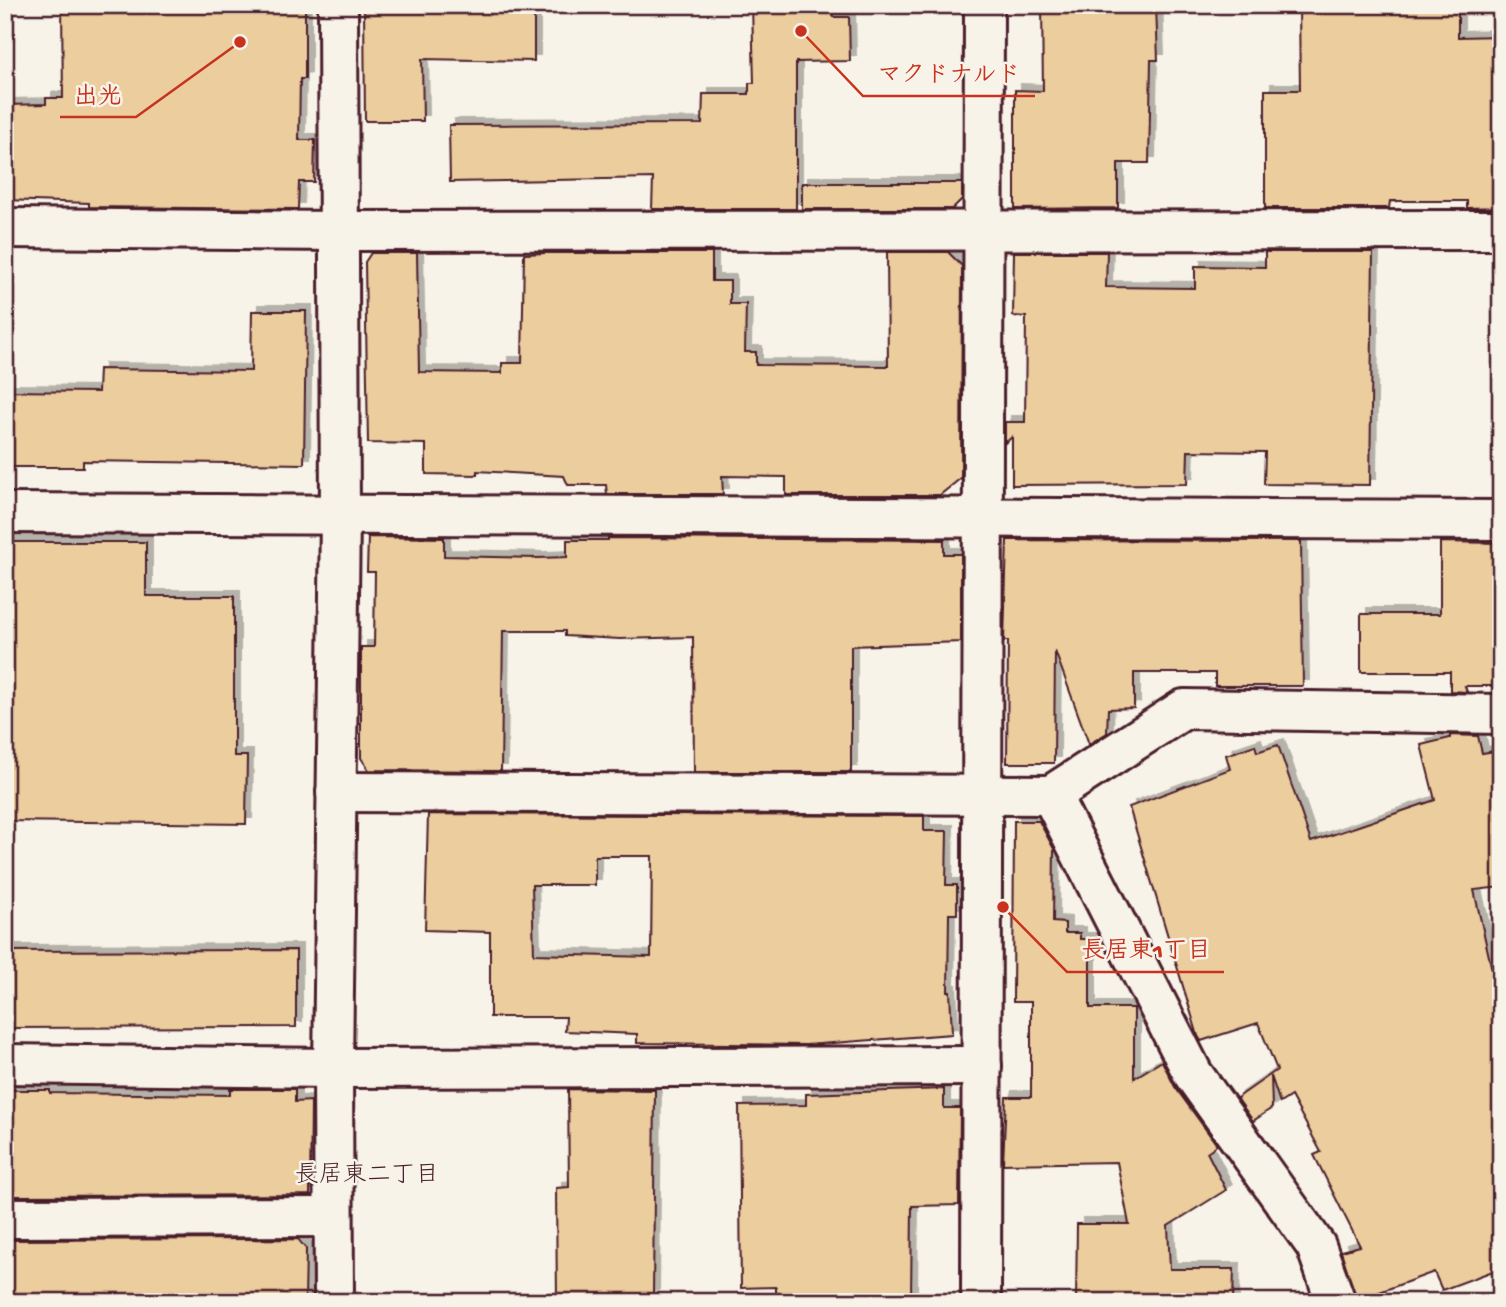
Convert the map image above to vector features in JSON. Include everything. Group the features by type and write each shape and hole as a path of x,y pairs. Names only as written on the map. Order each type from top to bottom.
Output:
{"street":[{"path":"334,1302 333,1068 341,231 338,5"},
{"path":"981,1302 980,519 984,5"},
{"path":"5,228 341,231 1501,230"},
{"path":"5,513 1501,520"},
{"path":"336,792 1051,795 1184,709 1501,714"},
{"path":"1051,795 1193,1074 1317,1246 1336,1302"},
{"path":"5,1064 333,1068 982,1066"},
{"path":"5,1218 333,1217"}],"building":[{"path":"62,5 305,5 305,79 300,79 299,140 315,140 314,182 299,182 298,209 89,207 89,203 5,200 5,105 46,104 46,98 63,98"},
{"path":"364,5 534,5 534,61 422,59 423,121 365,121"},
{"path":"752,5 832,5 833,17 849,17 850,61 796,62 796,209 652,209 653,178 450,182 449,125 702,124 703,94 749,94 749,83 754,83"},
{"path":"1042,5 1156,5 1158,60 1151,60 1149,163 1118,163 1118,208 1015,209 1015,90 1043,91"},
{"path":"1299,5 1458,5 1458,37 1501,36 1501,207 1467,208 1467,201 1390,201 1389,208 1265,208 1265,90 1300,90"},
{"path":"802,183 962,183 962,199 952,209 802,209"},
{"path":"887,252 948,252 962,266 961,478 940,495 786,495 786,477 722,476 723,494 607,494 606,485 568,485 564,476 477,471 477,475 426,474 426,444 368,443 365,262 371,253 417,253 419,372 502,373 502,363 522,363 524,254 546,253 712,253 712,281 730,281 730,304 746,304 745,352 756,352 756,365 888,366"},
{"path":"1014,252 1107,252 1106,287 1195,288 1195,266 1265,267 1265,252 1373,252 1370,485 1264,484 1265,452 1188,451 1187,484 1012,485 1012,437 1005,443 1005,422 1025,422 1026,317 1013,316"},
{"path":"252,311 306,311 304,464 83,461 83,467 5,467 5,391 98,392 99,369 251,371"},
{"path":"368,537 444,538 444,556 538,558 567,557 567,540 608,538 944,540 944,554 961,554 961,642 851,646 851,772 694,772 693,637 620,639 565,636 565,631 503,631 501,771 369,770 361,758 361,647 374,647 375,572 367,572"},
{"path":"1007,540 1301,541 1303,686 1215,686 1215,673 1134,673 1134,708 1108,709 1107,733 1089,744 1055,651 1054,763 1007,763 1008,641 1004,641"},
{"path":"5,542 146,542 146,596 234,596 234,756 247,756 246,824 5,821"},
{"path":"1440,542 1501,543 1501,587 1494,587 1494,686 1465,686 1467,692 1450,691 1450,672 1361,672 1361,614 1440,614"},
{"path":"1450,735 1478,736 1482,753 1501,750 1501,887 1474,890 1494,979 1501,978 1501,1268 1442,1290 1434,1272 1377,1293 1379,1302 1357,1302 1341,1251 1360,1246 1314,1155 1321,1152 1291,1096 1280,1103 1271,1076 1272,1108 1253,1121 1237,1098 1277,1070 1258,1023 1201,1041 1198,1036 1129,807 1230,769 1226,755 1255,745 1257,752 1278,745 1311,842 1435,800 1421,745 1450,738"},
{"path":"428,814 924,816 924,831 947,831 946,885 957,885 957,914 949,914 948,991 952,1034 806,1045 637,1043 637,1034 565,1031 566,1017 490,1017 490,932 425,930","holes":["595,856 652,856 651,957 534,954 532,885 595,885"]},
{"path":"1014,821 1039,821 1054,849 1053,922 1065,923 1065,933 1080,933 1080,939 1090,939 1090,1008 1134,1008 1134,1078 1162,1061 1175,1087 1217,1145 1207,1152 1226,1190 1168,1226 1170,1269 1234,1269 1233,1302 1076,1302 1077,1224 1129,1224 1117,1162 1003,1164 1006,1097 1031,1097 1031,1002 1013,1002"},
{"path":"296,950 296,1027 8,1028 8,951"},
{"path":"230,1089 295,1089 295,1102 311,1101 310,1195 5,1196 5,1090 230,1095"},
{"path":"568,1089 655,1090 653,1296 598,1295 598,1302 557,1302 556,1188 569,1187"},
{"path":"944,1089 944,1108 960,1108 959,1205 912,1206 911,1302 776,1300 776,1287 741,1288 739,1106 806,1105 806,1094"},
{"path":"298,1239 306,1249 305,1302 5,1302 5,1240"}],"place":[{"name":"マクドナルド","path":"801,31"},
{"name":"出光","path":"240,42"},
{"name":"長居東1丁目","path":"1003,907"}],"district":[{"name":"長居東二丁目","path":"367,1176"}]}
